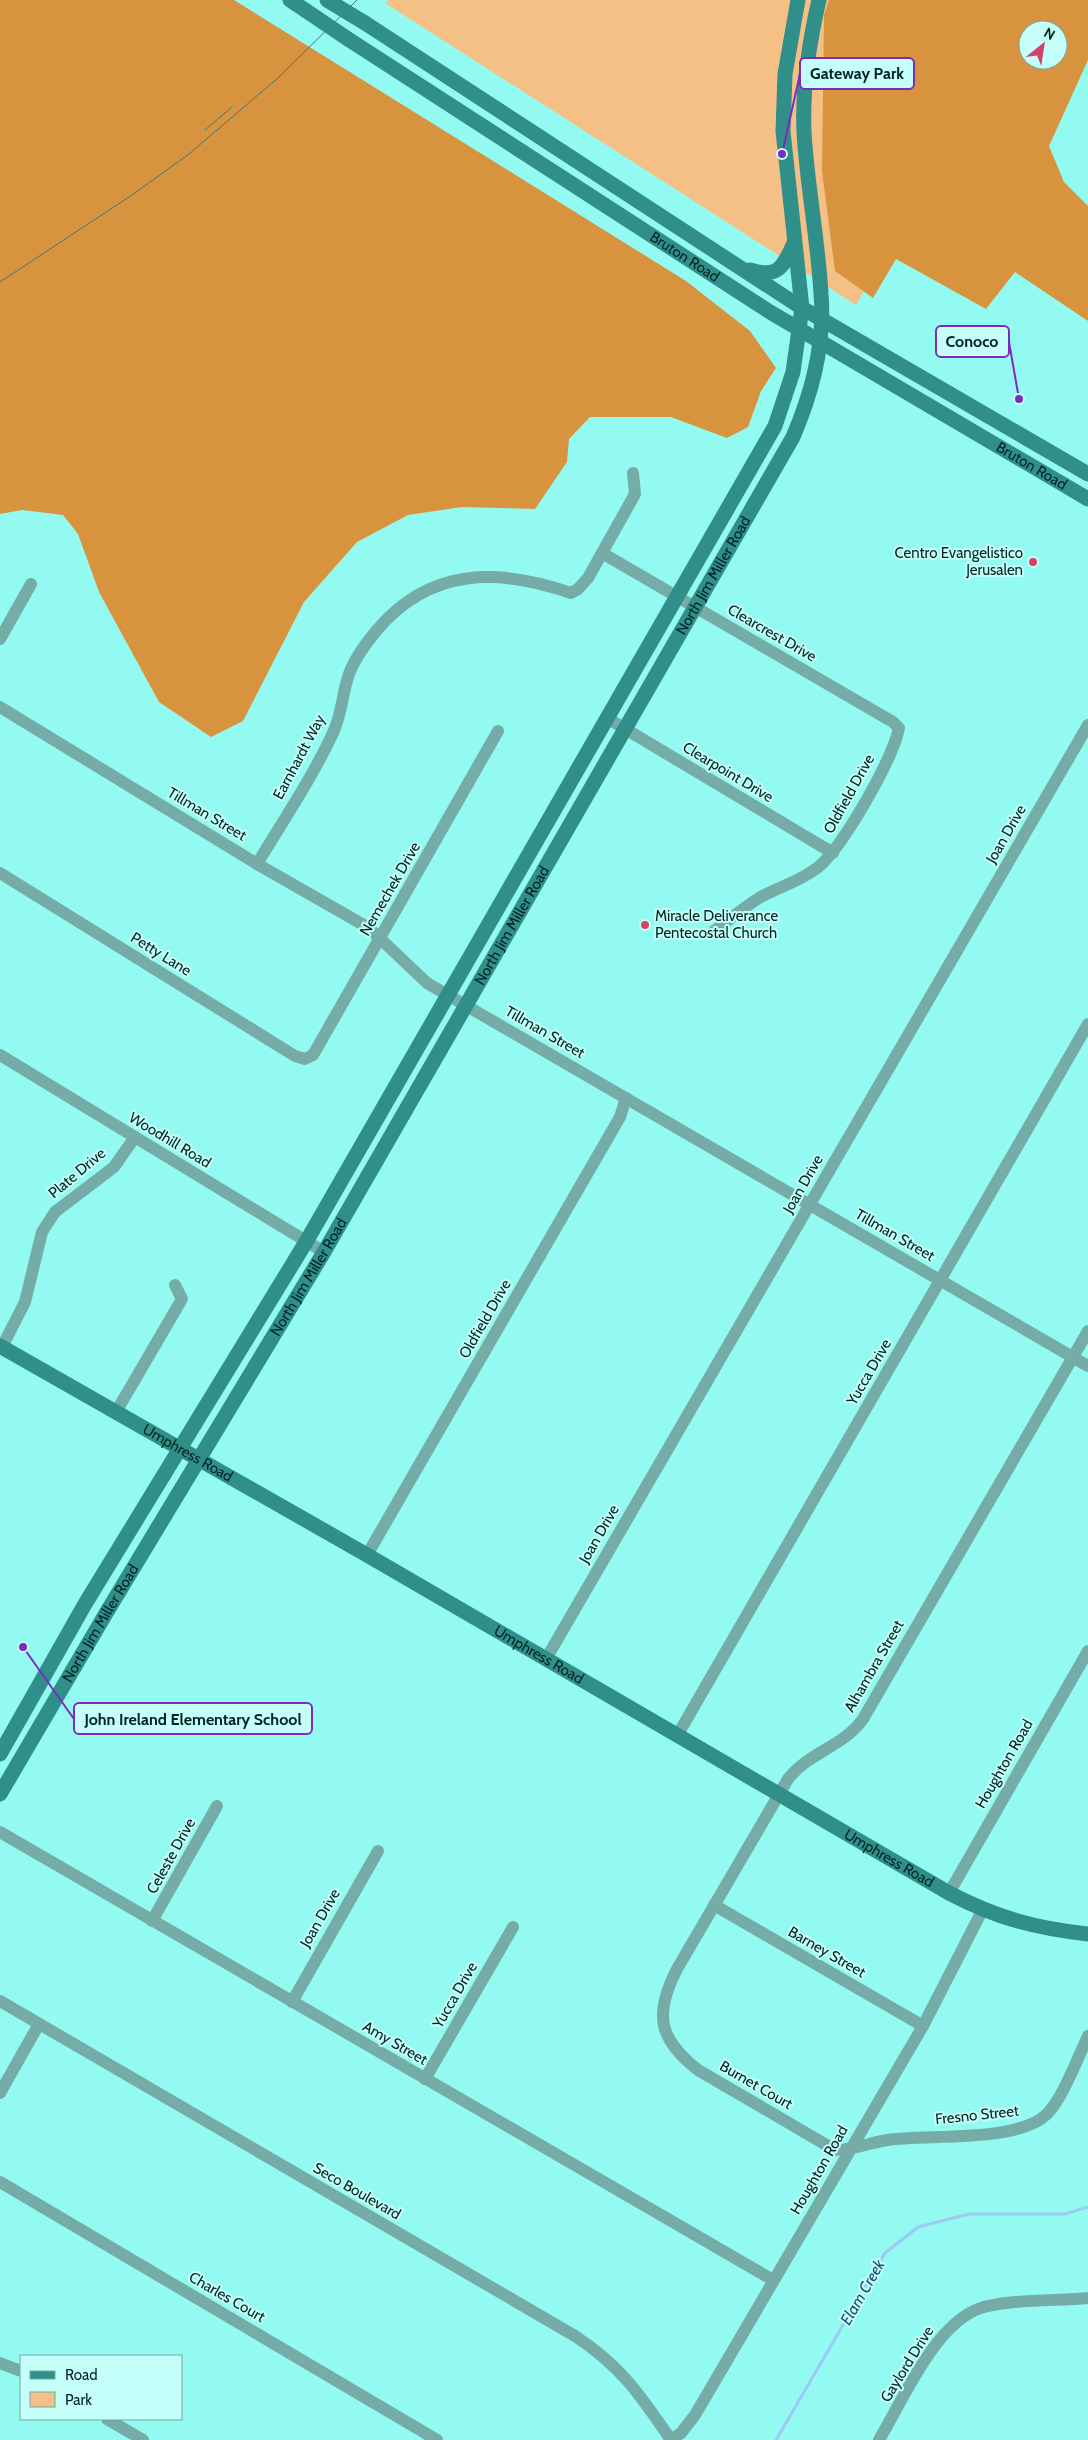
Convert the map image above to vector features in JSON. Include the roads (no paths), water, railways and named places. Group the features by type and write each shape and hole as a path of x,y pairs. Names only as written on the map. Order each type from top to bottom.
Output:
{"main road":[{"name":"Bruton Road","path":"290,0 720,281 819,342 1088,499"},
{"name":"Bruton Road","path":"328,0 802,308 1088,474"},
{"name":"North Jim Miller Road","path":"0,1754 86,1604 306,1242 752,468 782,411 793,372 801,330 802,308 783,131 784,74 798,0"},
{"name":"North Jim Miller Road","path":"0,1794 105,1615 324,1252 793,437 806,406 819,342 822,294 806,167 804,129 806,73 819,0"},
{"path":"736,265 768,274 784,265 794,243"},
{"path":"1039,471 1050,452"},
{"path":"752,468 770,478"},
{"name":"Umphress Road","path":"1,1346 367,1555 949,1893 983,1909 1040,1928 1088,1934"},
{"path":"86,1604 105,1615"}],"street":[{"name":"Earnhardt Way","path":"257,864 324,751 343,707 349,674 364,646 387,619 415,596 448,580 487,577 543,583 571,593 578,589 588,578 635,494 633,473"},
{"name":"Clearcrest Drive","path":"602,553 893,722 899,728"},
{"path":"0,639 31,584"},
{"name":"Tillman Street","path":"0,707 257,864 369,928 418,976 1088,1366"},
{"name":"Clearpoint Drive","path":"607,718 833,853"},
{"name":"Joan Drive","path":"546,1659 1088,725"},
{"name":"Oldfield Drive","path":"713,932 760,898 796,882 810,873 833,853 844,839 888,759 899,728"},
{"name":"Nemechek Drive","path":"307,1059 313,1055 498,731"},
{"name":"Petty Lane","path":"0,873 296,1056 307,1059"},
{"name":"Yucca Drive","path":"677,1736 1088,1024"},
{"name":"Woodhill Road","path":"0,1055 324,1252"},
{"name":"Oldfield Drive","path":"367,1555 620,1117 626,1098"},
{"name":"Plate Drive","path":"1,1346 25,1302 42,1232 55,1212 114,1167 135,1137"},
{"path":"116,1412 182,1299 175,1285"},
{"name":"Alhambra Street","path":"664,2025 663,2002 670,1983 779,1795 796,1768 815,1755 839,1743 863,1719 1088,1331"},
{"name":"Houghton Road","path":"949,1893 1088,1652"},
{"name":"Celeste Drive","path":"152,1921 217,1806"},
{"name":"Amy Street","path":"0,1832 774,2280"},
{"name":"Joan Drive","path":"292,2002 378,1851"},
{"name":"Barney Street","path":"714,1905 923,2026"},
{"name":"Houghton Road","path":"671,2440 681,2433 695,2415 923,2026 983,1909"},
{"name":"Yucca Drive","path":"425,2079 513,1927"},
{"name":"Seco Boulevard","path":"0,2001 575,2336 611,2362 627,2379 671,2440"},
{"path":"0,2093 39,2024"},
{"name":"Burnet Court","path":"664,2025 668,2041 678,2055 698,2070 835,2150 849,2150"},
{"name":"Fresno Street","path":"849,2150 888,2140 1012,2131 1032,2125 1047,2114 1057,2100 1088,2036"},
{"name":"Charles Court","path":"0,2182 437,2440"},
{"name":"Gaylord Drive","path":"879,2440 933,2348 961,2317 980,2309 998,2305 1088,2298"},
{"path":"0,2364 20,2371"},
{"path":"109,2420 143,2440"}],"waterway":[{"name":"Elam Creek","path":"776,2440 885,2253 918,2227 969,2214 1065,2214 1088,2207"}],"tram line":[{"path":"0,282 132,195 189,154 279,77 357,0"},
{"path":"205,130 232,107"}],"place":[{"name":"Gateway Park","path":"782,154"},
{"name":"Conoco","path":"1019,399"},
{"name":"Centro Evangelistico Jerusalen","path":"1033,562"},
{"name":"Miracle Deliverance Pentecostal Church","path":"645,925"},
{"name":"John Ireland Elementary School","path":"23,1647"}]}
